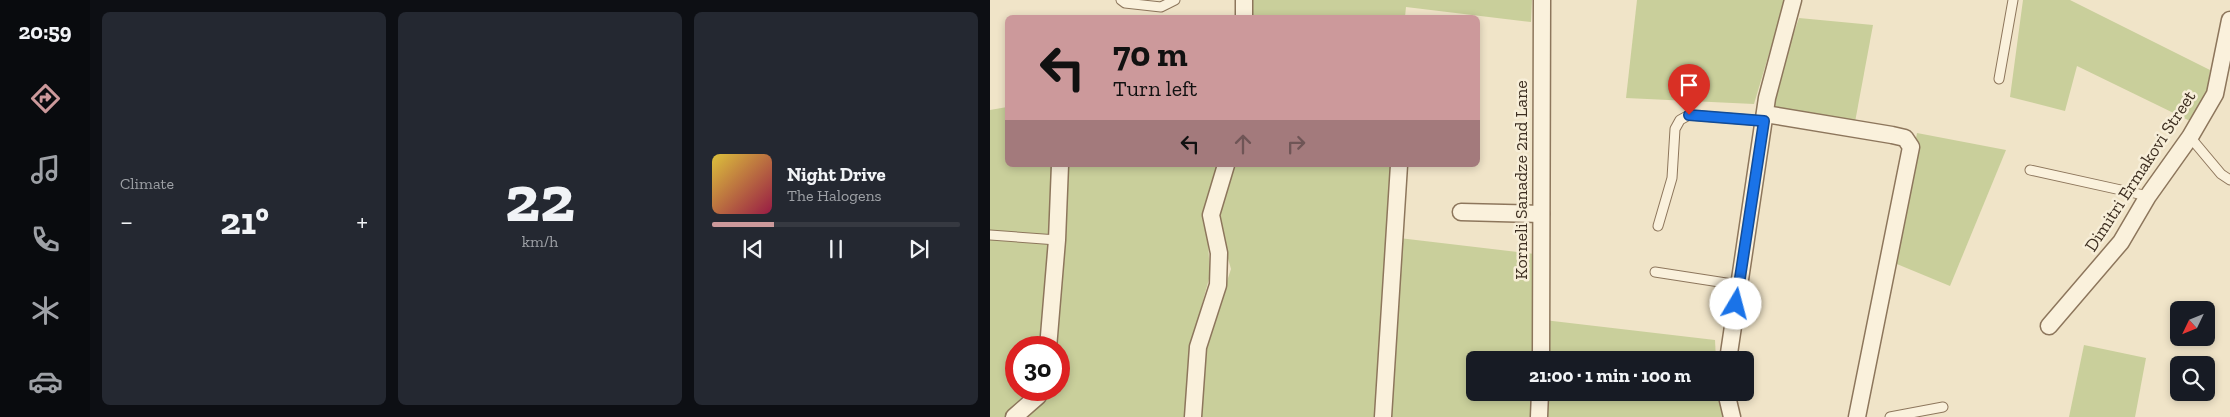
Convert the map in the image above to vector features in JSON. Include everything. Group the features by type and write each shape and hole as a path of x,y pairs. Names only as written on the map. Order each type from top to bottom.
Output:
{"street":[{"path":"1244,0 1244,15"},
{"name":"Korneli Sanadze 2nd Lane","path":"1541,351 1542,0"},
{"path":"1729,351 1765,117 1793,0"},
{"name":"Dimitri Ermakovi Street","path":"2049,326 2121,242 2148,196 2190,137 2215,94 2230,20"},
{"path":"1765,117 1905,138 1910,147 1857,417"},
{"path":"1049,336 1058,240 1060,167"},
{"path":"1193,417 1198,347 1218,285 1219,253 1211,215 1225,167"},
{"path":"1382,417 1399,167"},
{"path":"1461,212 1541,214"},
{"path":"1014,417 1032,401"},
{"path":"1539,417 1540,401"},
{"path":"1728,401 1732,417"}],"lane":[{"path":"1121,0 1125,3 1161,7 1175,0"},
{"path":"1999,79 2013,0"},
{"path":"1658,226 1669,193 1675,129 1680,120 1689,115 1765,117"},
{"path":"2190,137 2221,174 2230,180"},
{"path":"2030,170 2148,196"},
{"path":"990,235 1058,240"},
{"path":"1655,272 1739,285"},
{"path":"1890,417 1943,407"}],"green space":[{"path":"1248,0 1532,0 1531,22 1406,7 1405,15 1249,15"},
{"path":"1637,0 1785,0 1754,104 1626,98"},
{"path":"2023,0 2070,0 2210,70 2207,93 2190,121 2077,66 2065,111 2010,97"},
{"path":"1799,18 1873,25 1855,122 1777,113 1771,97"},
{"path":"1005,107 1005,167 1217,167 1206,210 1210,275 1190,348 1185,417 990,417 990,110"},
{"path":"1917,133 2006,150 1950,286 1892,262"},
{"path":"1231,167 1394,167 1376,417 1200,417 1205,348 1231,269 1217,220"},
{"path":"1399,238 1535,254 1532,351 1466,351 1466,401 1531,401 1530,417 1388,417"},
{"path":"1544,320 1715,340 1716,351 1546,351"},
{"path":"2084,345 2146,358 2135,417 2069,417"},
{"path":"1546,401 1721,401 1724,417 1545,417"}],"route":[{"path":"1689,115 1764,121 1736,304"}]}
